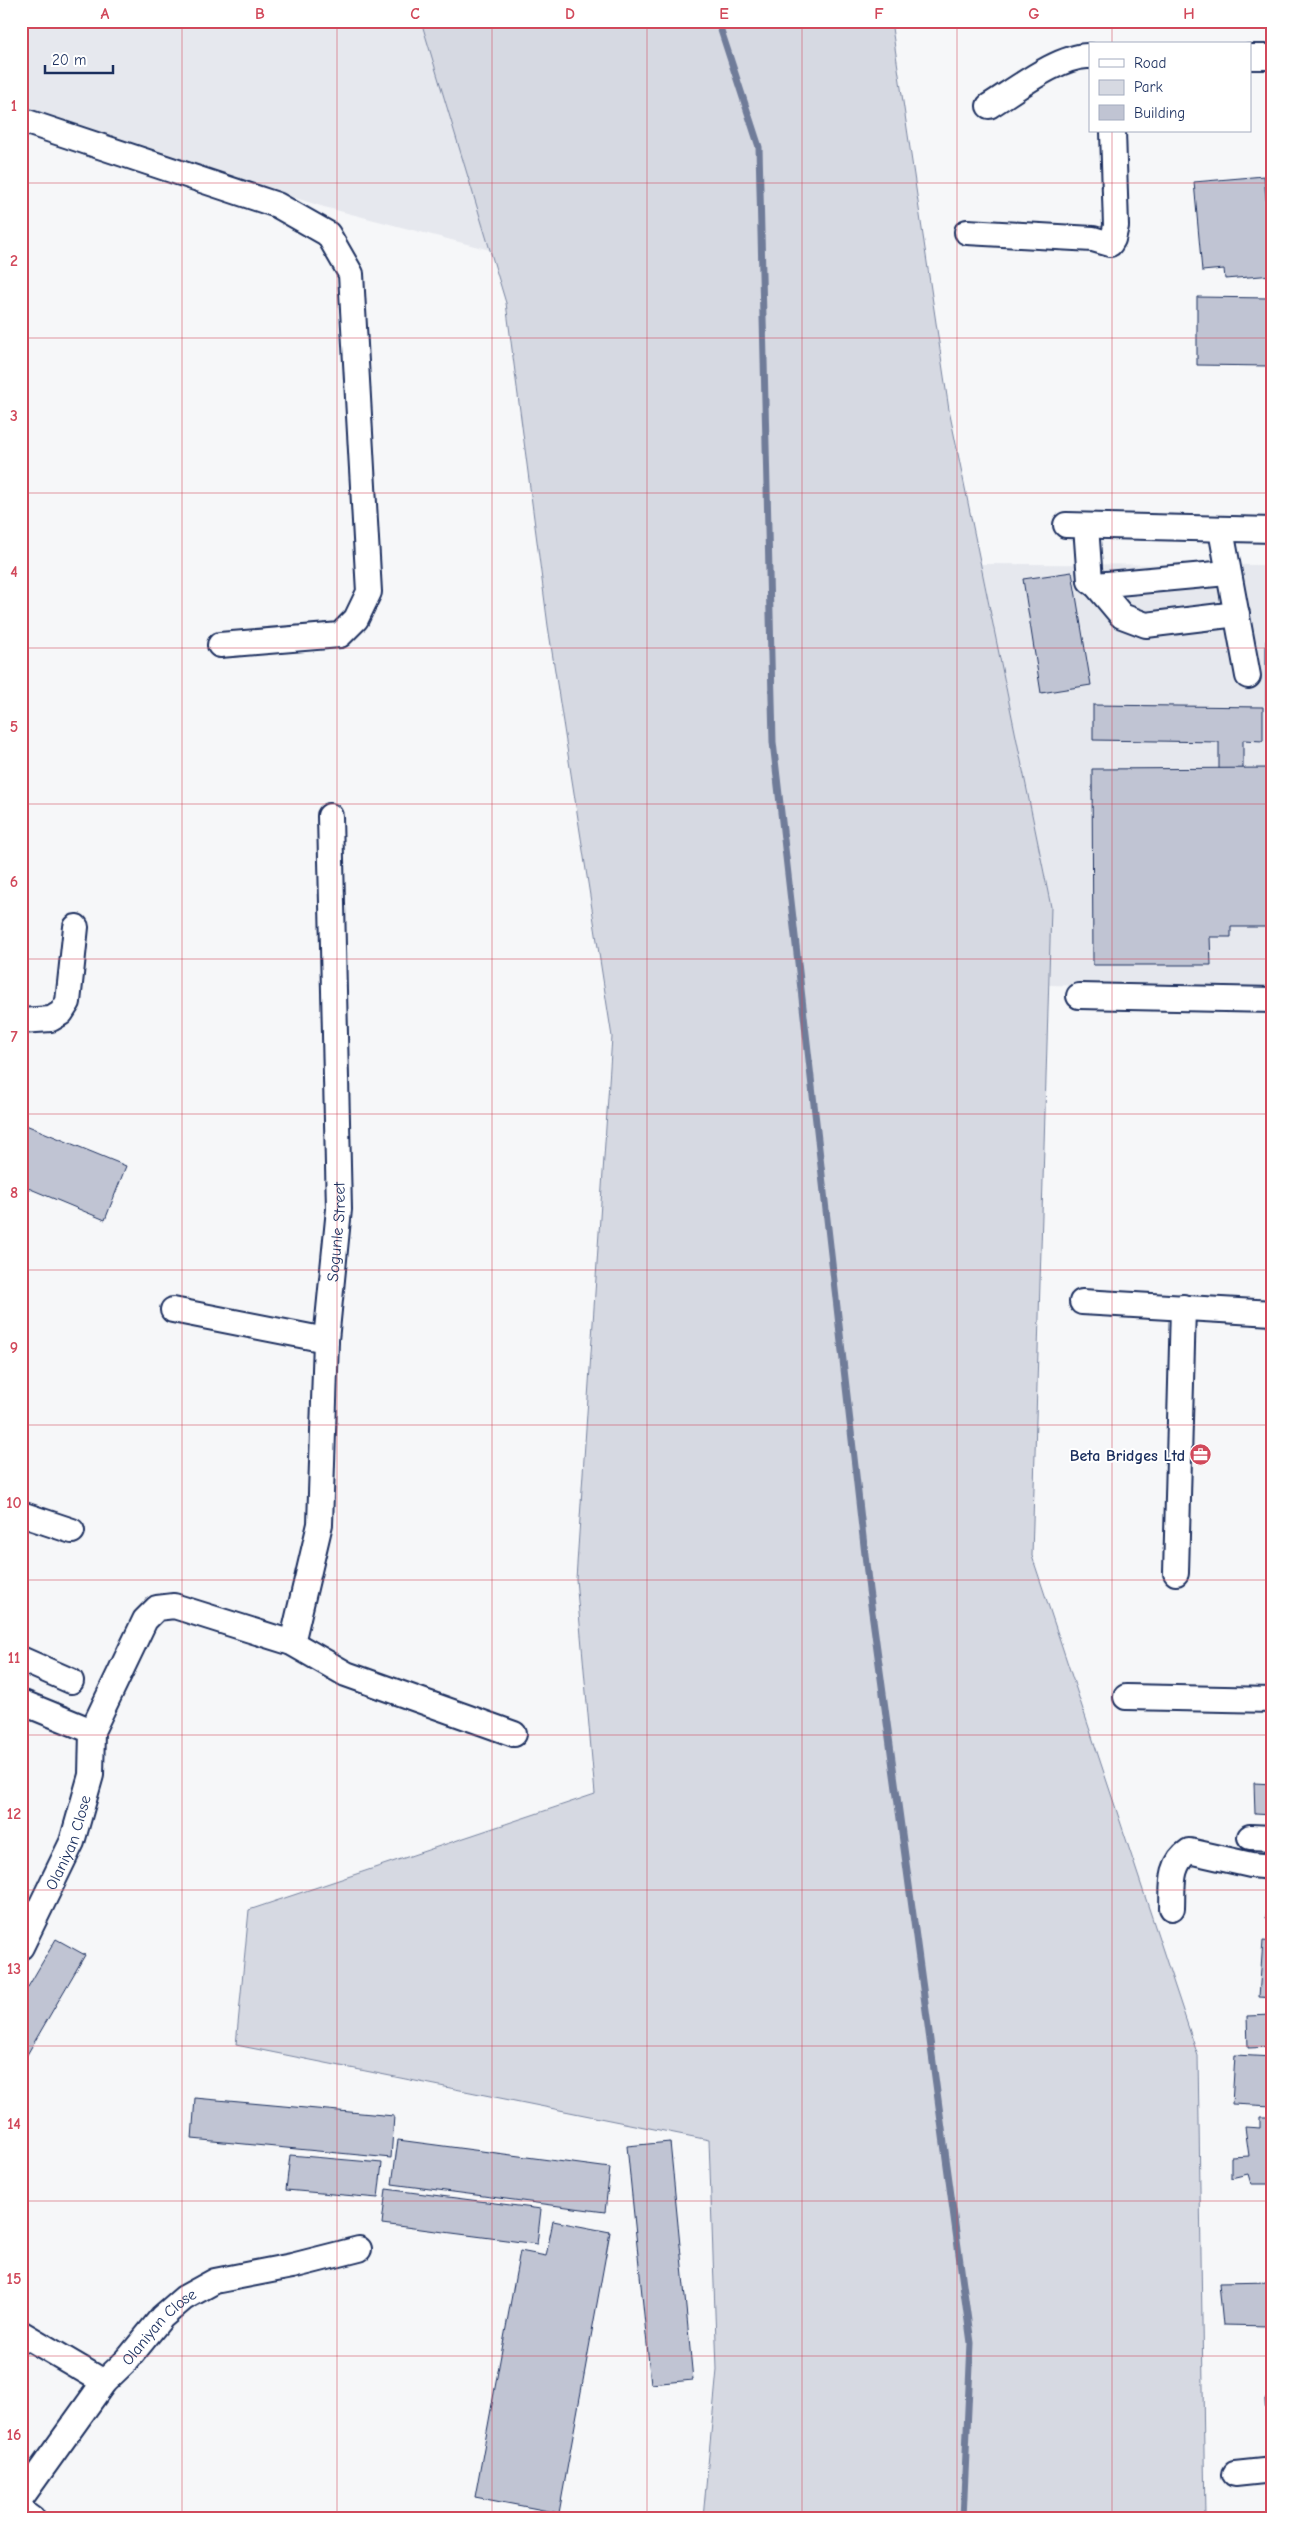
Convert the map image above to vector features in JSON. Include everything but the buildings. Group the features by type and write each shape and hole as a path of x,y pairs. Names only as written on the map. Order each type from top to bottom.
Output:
{"street":[{"path":"989,106 1062,62 1085,56"},
{"path":"1252,57 1273,57"},
{"path":"21,120 277,205 328,234 351,274 369,592 356,619 340,635 220,645"},
{"path":"966,232 1093,239 1110,244 1113,240 1116,226 1113,132"},
{"path":"1237,614 1146,625 1122,616 1096,585 1090,581 1076,525 1273,530"},
{"path":"1221,530 1227,573 1237,614 1248,676"},
{"path":"1096,585 1227,573"},
{"name":"Sogunle Street","path":"292,1643 320,1524 326,1340 339,1209 330,816"},
{"path":"21,1021 51,1018 61,1013 68,1002 76,926"},
{"path":"1079,996 1273,1000"},
{"path":"1082,1302 1273,1313"},
{"path":"1176,1573 1183,1307"},
{"path":"173,1310 326,1340"},
{"path":"21,1514 72,1530"},
{"path":"21,1702 92,1731 146,1620 157,1608 174,1606 292,1643 346,1674 514,1734"},
{"path":"21,1659 71,1681"},
{"path":"1126,1697 1273,1700"},
{"name":"Olaniyan Close","path":"21,1947 72,1842 91,1775 92,1731"},
{"path":"1172,1908 1174,1869 1180,1857 1189,1851 1251,1865 1273,1867"},
{"name":"Olaniyan Close","path":"21,2498 104,2382 127,2360 162,2317 184,2298 215,2281 292,2266 359,2249"},
{"path":"21,2332 104,2382"},
{"path":"1235,2474 1273,2470"},
{"path":"21,2510 32,2518"}],"shaded area":[{"path":"21,21 421,21 490,250 324,207 21,111"},
{"path":"981,564 1273,565 1273,991 1049,985 1051,907"}],"green space":[{"path":"421,21 891,21 949,410 1051,907 1032,1556 1198,2056 1205,2518 703,2518 717,2370 709,2140 236,2045 249,1910 595,1794 576,1579 612,1037 548,626 506,303"}],"waterway":[{"path":"718,21 759,147 773,742 869,1590 971,2343 963,2518"}],"place":[{"name":"Beta Bridges Ltd","path":"1201,1455"}]}
